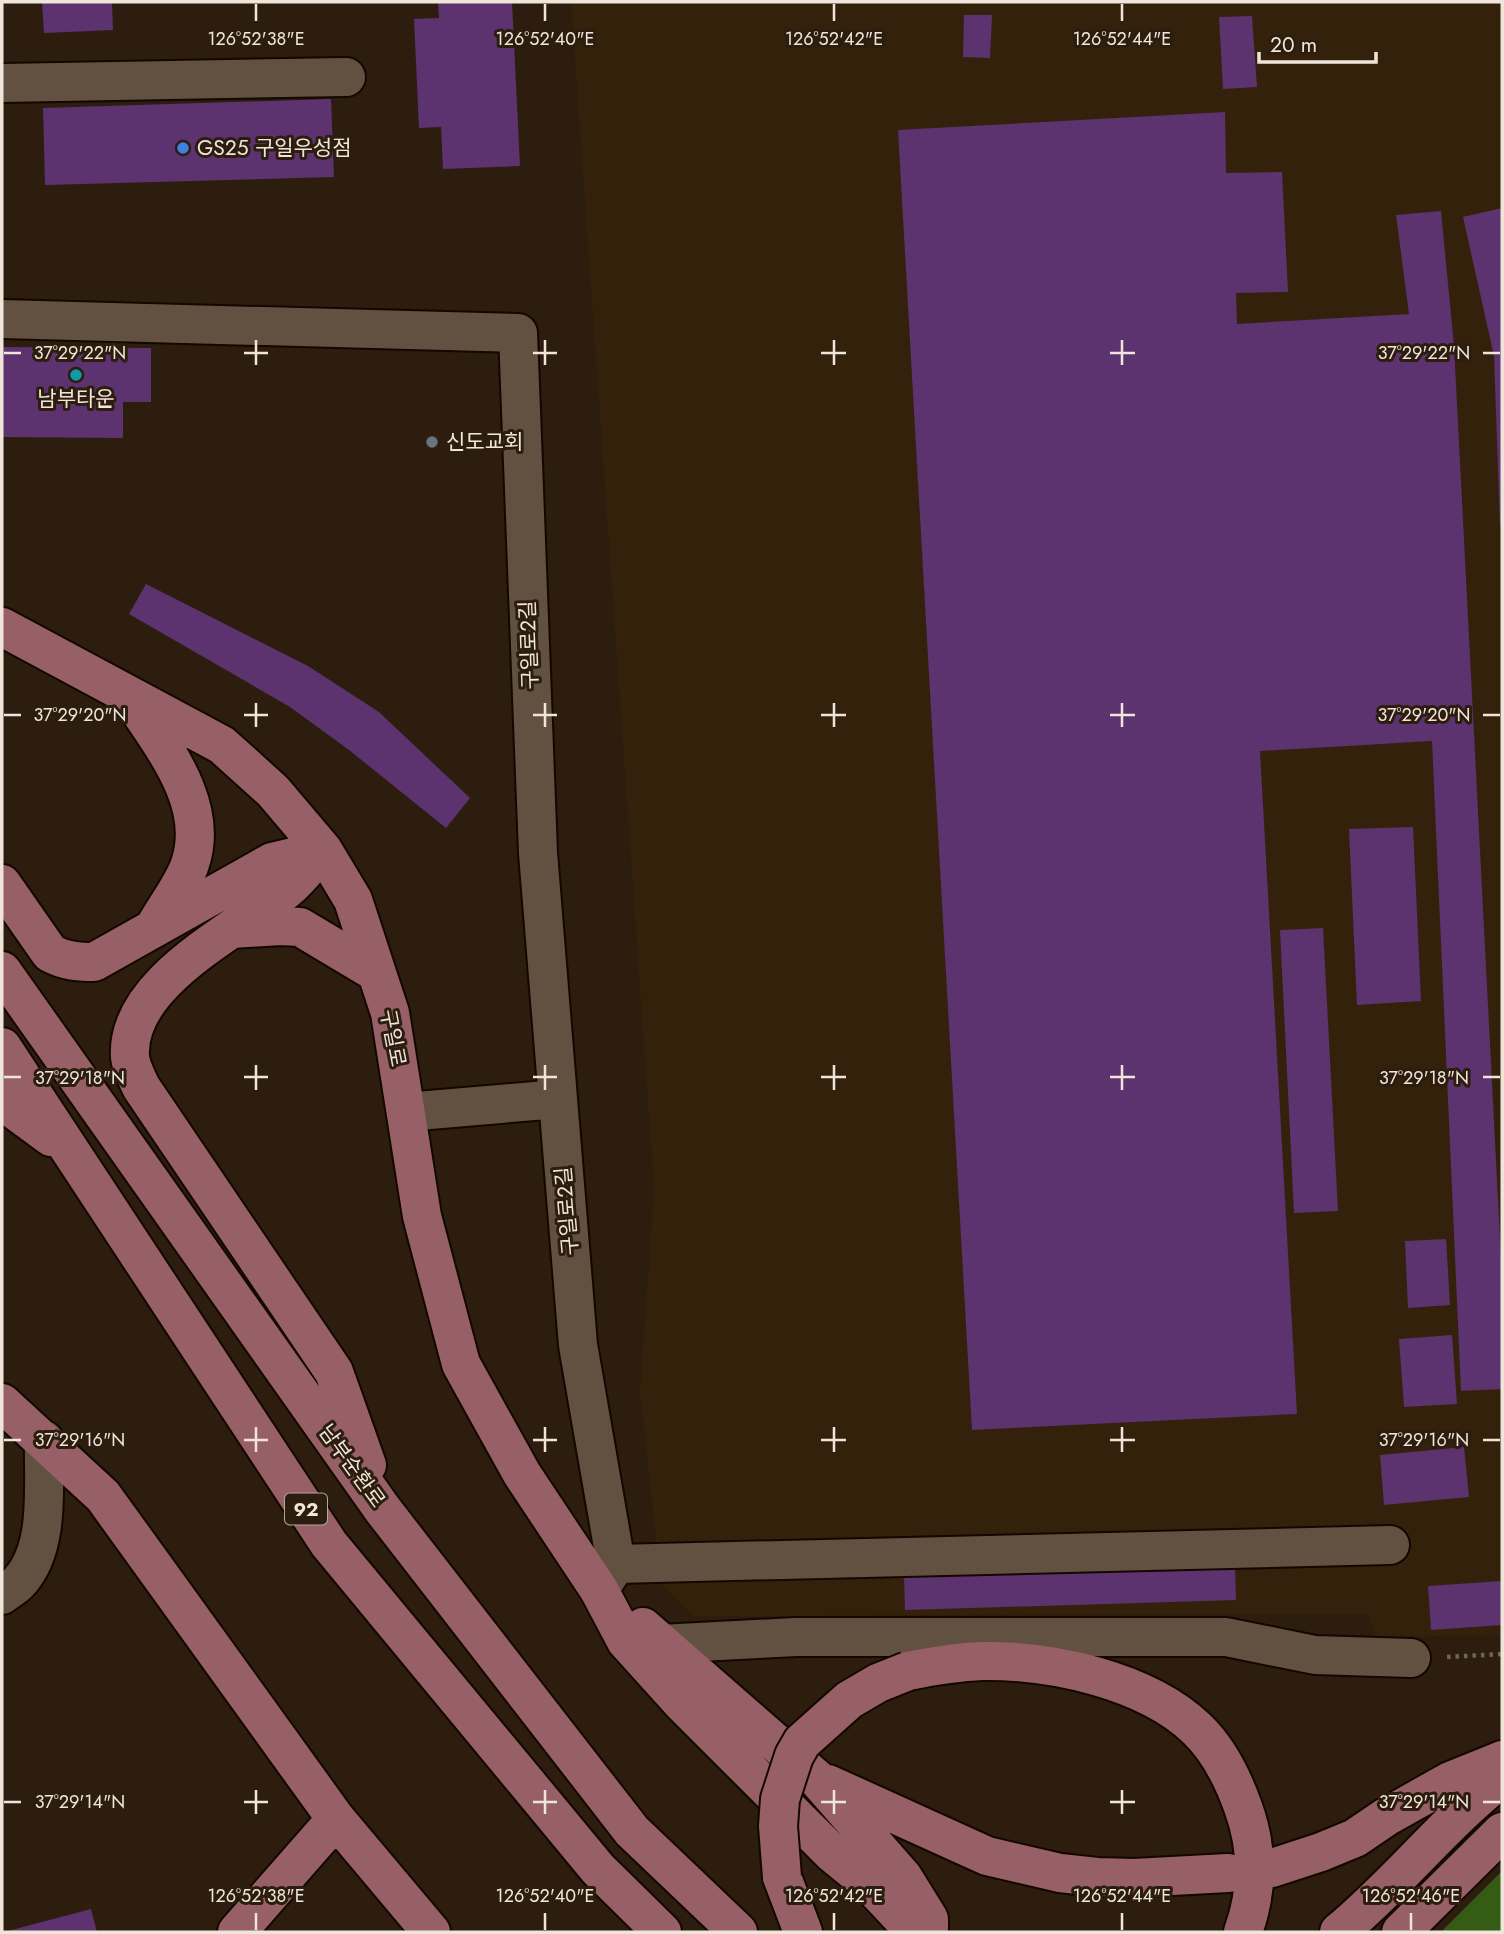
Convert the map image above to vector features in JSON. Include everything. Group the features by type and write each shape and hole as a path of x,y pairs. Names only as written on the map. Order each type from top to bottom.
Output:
{"main road":[{"name":"구일로","path":"2,627 222,745 273,791 323,850 353,900 390,1013 422,1216 461,1364 522,1474 608,1577"},
{"path":"128,694 182,780 193,811 194,843 190,864 155,926"},
{"path":"2,884 50,953 62,959 94,961 272,862 323,850"},
{"path":"323,850 288,889 231,929 166,980 149,997 137,1020 130,1042 130,1060 141,1087 334,1372 383,1510"},
{"path":"231,929 300,927 377,973"},
{"name":"남부순환로","path":"2,971 383,1510 632,1831 738,1932"},
{"name":"92","path":"2,1047 329,1544 598,1869 662,1932"},
{"path":"2,1101 74,1154"},
{"path":"2,1403 103,1496 336,1819 431,1932"},
{"path":"608,1577 660,1644 817,1779 903,1877 929,1919 929,1932"},
{"path":"608,1577 626,1641 682,1703 832,1853 872,1885 915,1932"},
{"path":"803,1932 782,1877 778,1826 780,1799 794,1756 802,1742 849,1700 878,1683 908,1671 944,1664 983,1661 1031,1664 1107,1680 1172,1710 1198,1729 1233,1779 1247,1819 1255,1867 1252,1899 1243,1932"},
{"path":"1272,1868 1355,1838 1450,1781 1502,1760"},
{"path":"1339,1932 1367,1909 1470,1803 1502,1778"},
{"path":"817,1779 987,1856 1060,1873 1134,1878 1228,1873"},
{"path":"237,1932 336,1819"},
{"path":"1401,1932 1502,1832"}],"street":[{"path":"2,83 346,77"},
{"name":"구일로2길","path":"2,319 517,333 538,853 578,1345 608,1577"},
{"path":"406,1112 558,1099"},
{"path":"2,1595 20,1582 41,1539 44,1440"},
{"path":"608,1577 1390,1545"},
{"path":"660,1644 796,1637 1226,1637 1315,1655 1411,1658"}],"path":[{"path":"1411,1658 1502,1654"}],"shaded area":[{"path":"571,2 1502,2 1502,1635 1377,1637 1368,1614 693,1616 661,1584 640,1392 654,1188"}],"green space":[{"path":"1502,1871 1502,1932 1441,1932"}],"building":[{"path":"42,2 112,2 113,30 44,33"},
{"path":"438,2 512,2 520,166 443,169 441,127 419,128 414,19 439,18"},
{"path":"964,15 992,15 990,58 963,57"},
{"path":"1252,16 1257,87 1223,89 1219,17"},
{"path":"331,99 334,177 45,185 43,108"},
{"path":"1225,112 1226,173 1282,172 1288,292 1236,293 1237,324 1409,314 1396,215 1441,211 1454,346 1502,1277 1502,1389 1461,1391 1432,741 1260,751 1297,1414 972,1430 898,130"},
{"path":"1502,208 1500,526 1494,356 1463,217"},
{"name":"남부타운","path":"2,347 151,348 151,402 123,402 123,438 2,437"},
{"path":"146,584 308,666 379,712 470,798 446,828 349,750 290,707 129,614"},
{"path":"1413,827 1421,1001 1357,1005 1349,829"},
{"path":"1323,928 1338,1211 1294,1213 1280,930"},
{"path":"1446,1239 1450,1305 1408,1308 1405,1241"},
{"path":"1452,1335 1457,1404 1404,1407 1399,1339"},
{"path":"1464,1447 1469,1497 1384,1505 1380,1455"},
{"path":"1235,1564 1236,1600 905,1610 904,1575"},
{"path":"1502,1581 1502,1625 1431,1630 1428,1586"},
{"path":"91,1909 97,1932 8,1932 8,1931"}],"place":[{"name":"GS25 구일우성점","path":"183,148"},
{"name":"남부타운","path":"76,375"},
{"name":"신도교회","path":"432,442"}]}
